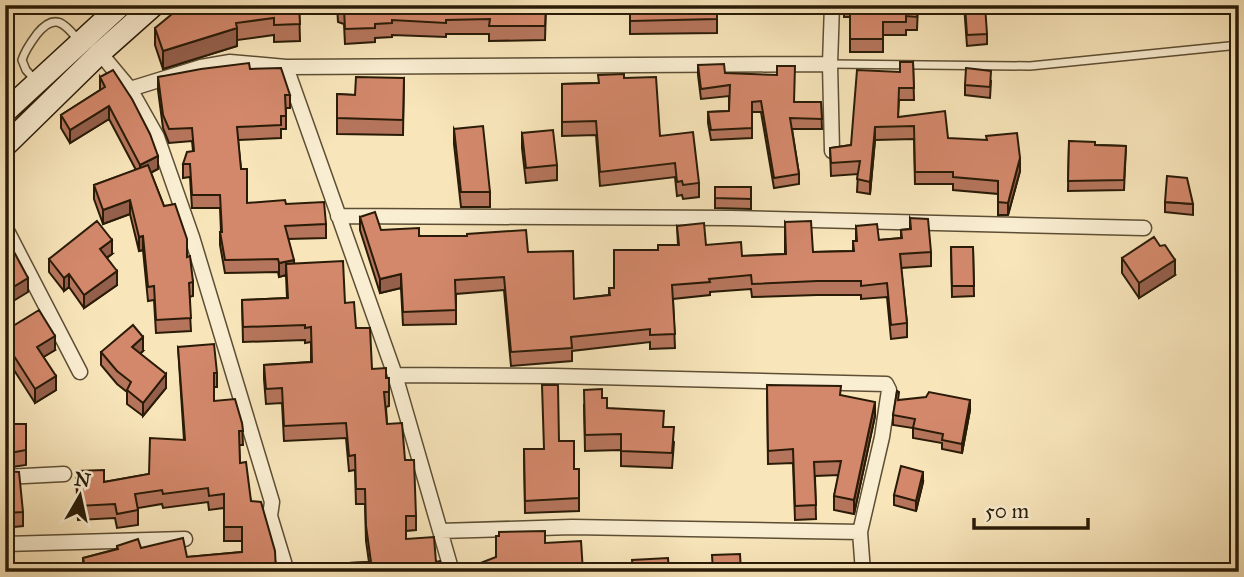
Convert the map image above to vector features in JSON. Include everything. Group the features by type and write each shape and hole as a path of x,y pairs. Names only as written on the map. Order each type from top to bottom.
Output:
{"main road":[{"path":"5,112 121,5"},
{"path":"5,146 100,53 154,5"}],"street":[{"path":"832,5 832,150"},
{"path":"100,53 130,89 158,137 192,237 272,502 270,516 287,572"},
{"path":"130,89 201,67 230,62 286,67 830,64"},
{"path":"286,67 395,375 452,572"},
{"path":"338,216 731,218 1144,229"},
{"path":"5,227 79,372"},
{"path":"395,375 886,384 889,390 882,437 860,533 863,572"},
{"path":"5,477 64,474"},
{"path":"440,531 572,527 860,533"},
{"path":"5,544 185,539"}],"lane":[{"path":"37,82 26,70 22,60 31,41 42,28 53,21 59,22 67,26 81,42"},
{"path":"830,64 1030,66 1239,45"}],"building":[{"path":"183,5 299,5 300,24 274,25 274,18 236,23 237,28 163,51 155,28"},
{"path":"338,5 546,5 545,26 489,26 490,19 446,20 446,23 392,20 392,23 375,24 375,28 345,29 344,9 338,8"},
{"path":"630,5 717,5 717,19 630,21"},
{"path":"850,5 918,5 917,17 906,16 906,22 883,22 883,39 850,39"},
{"path":"965,5 985,5 987,34 967,35"},
{"path":"900,62 913,62 914,88 899,88 898,117 945,111 948,138 987,140 986,136 1017,133 1020,158 1008,203 998,202 998,181 953,177 953,172 915,172 914,126 875,127 870,182 857,179 860,161 831,163 830,148 851,145 857,70 900,72"},
{"path":"249,63 250,69 281,68 290,95 285,95 286,116 281,116 281,125 237,127 241,169 247,169 247,203 285,200 286,204 324,202 326,224 285,226 294,260 279,263 278,259 225,260 220,232 220,195 192,195 190,164 183,164 187,152 194,151 192,128 169,129 163,115 158,77"},
{"path":"724,64 725,73 777,75 777,66 795,66 794,102 821,102 822,119 790,118 799,174 774,178 761,101 752,102 752,128 711,130 708,112 729,111 730,85 701,89 698,65"},
{"path":"966,68 991,71 990,87 965,85"},
{"path":"113,70 132,99 158,156 140,165 109,106 70,130 61,115 105,87 100,77"},
{"path":"624,74 624,78 656,77 660,136 693,132 699,183 683,185 682,181 677,182 675,163 600,172 596,121 562,122 562,84 599,83 598,75"},
{"path":"356,77 404,78 403,120 337,118 337,94 355,95"},
{"path":"483,126 490,192 461,192 454,129"},
{"path":"553,130 557,165 526,168 522,133"},
{"path":"1069,141 1126,146 1124,180 1068,181"},
{"path":"148,165 164,206 175,204 187,239 187,257 190,256 193,282 189,283 191,318 156,320 154,286 148,287 143,236 139,237 130,200 103,210 94,185"},
{"path":"1167,176 1187,178 1193,204 1165,202"},
{"path":"715,187 751,187 751,199 715,198"},
{"path":"375,212 381,230 419,228 419,236 467,236 526,230 528,252 573,251 574,299 610,295 609,288 614,288 614,250 658,250 658,245 679,245 677,226 704,223 706,245 741,242 742,256 786,254 785,222 811,221 813,252 854,251 853,241 857,241 856,226 877,224 879,240 902,238 901,230 911,229 910,218 928,219 931,252 900,254 907,323 891,325 887,283 861,286 861,281 752,284 751,275 672,285 675,334 650,335 650,329 571,337 572,348 511,352 504,277 455,280 456,310 403,312 401,274 380,279 360,217"},
{"path":"97,221 112,240 100,249 117,271 84,295 69,274 64,278 49,259"},
{"path":"5,235 28,278 5,292"},
{"path":"1154,237 1160,246 1165,245 1175,260 1139,283 1122,258"},
{"path":"951,247 973,247 974,286 952,286"},
{"path":"343,261 345,303 354,302 356,328 370,328 372,369 386,368 386,378 389,378 389,392 384,392 387,424 402,423 405,460 414,460 416,516 406,516 406,539 434,537 436,562 440,561 443,572 329,572 328,564 371,562 365,489 356,489 355,455 349,456 346,423 284,426 282,388 266,389 264,365 312,362 311,327 243,327 242,300 288,298 286,264"},
{"path":"39,310 55,336 37,347 56,376 35,389 5,342 5,322 8,329"},
{"path":"133,325 143,337 132,347 166,374 143,403 127,390 131,382 117,371 101,352"},
{"path":"214,344 217,373 214,373 214,401 235,399 243,431 239,431 240,463 246,462 251,501 261,502 275,551 276,572 86,572 83,558 118,549 117,546 138,539 141,548 183,538 187,557 242,552 242,527 224,527 224,494 209,496 208,488 163,494 162,490 135,494 138,510 117,514 115,504 78,506 76,471 104,470 104,482 149,474 150,438 185,440 178,347"},
{"path":"542,385 558,385 559,441 574,441 574,469 579,469 579,498 525,501 524,449 544,449"},
{"path":"767,385 841,386 840,395 875,402 854,500 834,496 841,461 814,462 816,505 795,506 793,449 768,451"},
{"path":"602,389 602,398 607,398 607,408 664,411 663,427 674,427 672,453 621,451 621,434 585,435 584,390"},
{"path":"897,391 898,400 926,397 929,392 970,400 962,444 942,440 943,434 913,428 915,419 893,415"},
{"path":"5,412 11,424 26,424 26,450 5,454"},
{"path":"901,466 923,472 916,501 894,495"},
{"path":"5,471 19,472 23,512 5,513"},
{"path":"545,531 545,543 581,541 583,572 472,572 470,567 496,557 496,536 499,536 499,532"},
{"path":"5,546 14,572 5,572"},
{"path":"740,554 741,572 713,572 712,555"},
{"path":"668,558 669,572 633,572 632,560"},
{"path":"1016,563 1021,572 1000,572"}]}
